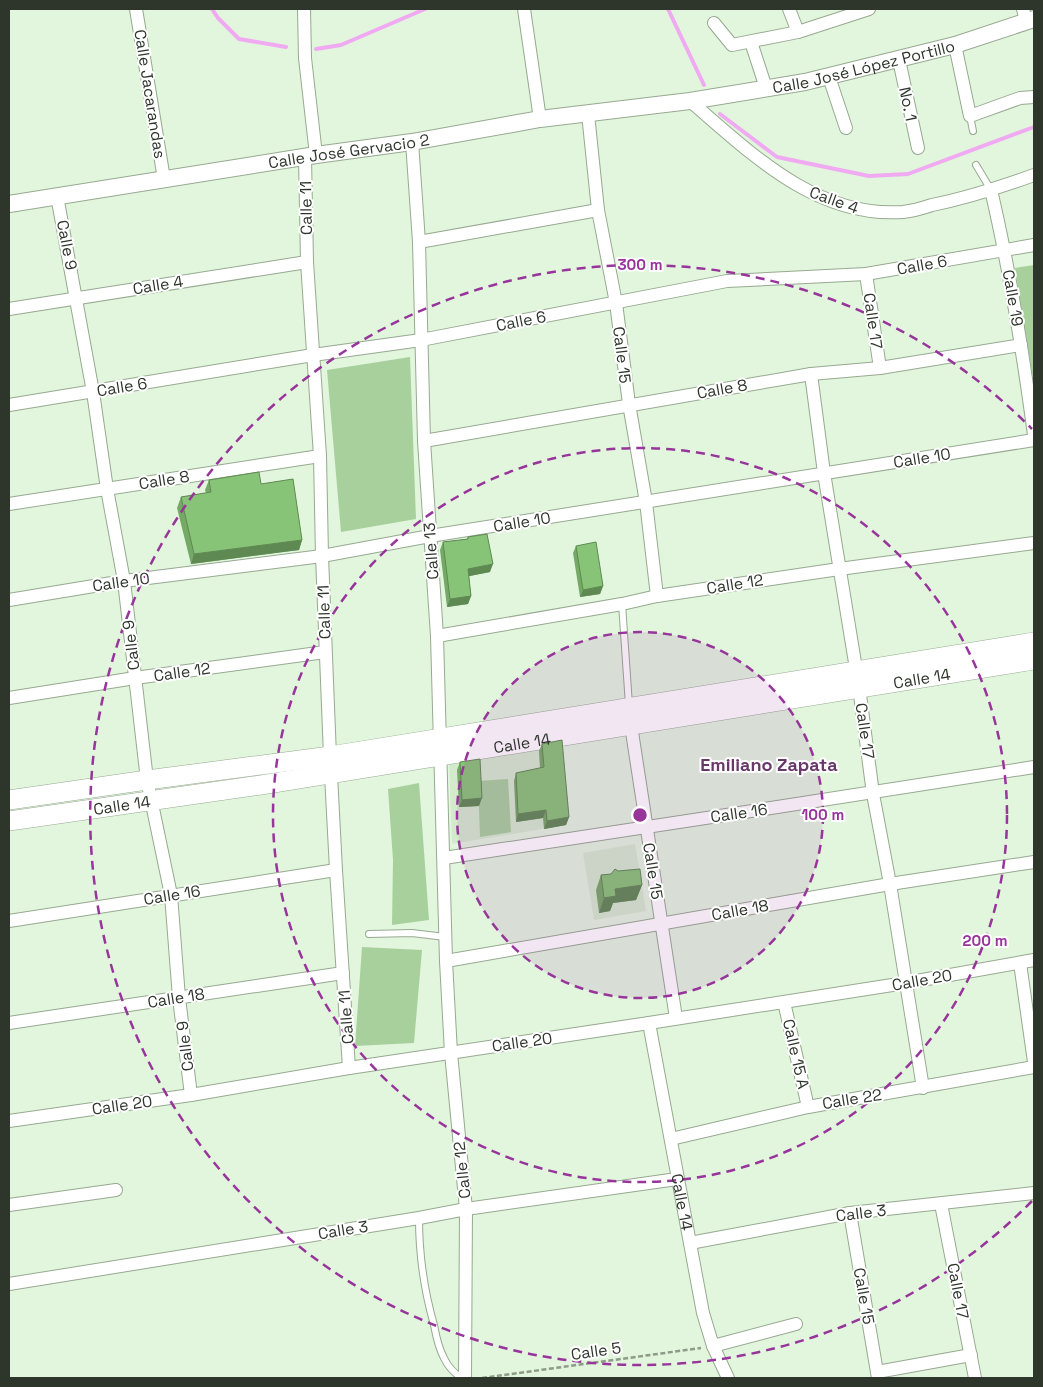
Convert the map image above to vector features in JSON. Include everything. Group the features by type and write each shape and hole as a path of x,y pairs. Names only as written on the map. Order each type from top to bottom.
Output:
{"main road":[{"name":"Calle 14","path":"9,800 146,780 330,764 858,679 1034,642"},
{"name":"Calle 14","path":"858,679 1034,660"},
{"name":"Calle 14","path":"9,821 261,785 330,764"}],"street":[{"name":"Calle Jacarandas","path":"136,9 164,179"},
{"name":"Calle 11","path":"304,9 310,156 307,262 320,456 330,764 349,1068"},
{"path":"524,9 540,118"},
{"path":"789,9 798,32"},
{"path":"714,23 732,45 798,32 868,9"},
{"name":"Calle José López Portillo","path":"690,101 805,82 899,60 955,45 1028,16"},
{"path":"751,42 766,88"},
{"path":"955,45 970,116 1020,98 1034,97"},
{"name":"No. 1","path":"899,60 918,148"},
{"path":"829,76 846,128"},
{"name":"Calle José Gervacio 2","path":"9,204 310,156 412,142 540,118 690,101"},
{"name":"Calle 4","path":"690,101 766,166 801,188 833,203 866,211 903,212 991,190 1034,175"},
{"name":"Calle 15","path":"588,114 598,210 616,303 629,404 646,502 657,596"},
{"name":"Calle 13","path":"412,142 419,242 424,441 437,636 446,961"},
{"name":"Calle 19","path":"991,190 1005,250 1022,344 1034,435"},
{"name":"Calle 9","path":"57,196 77,298 107,489 124,581 146,780 170,896 179,998 191,1095"},
{"path":"419,242 598,210"},
{"name":"Calle 6","path":"9,404 93,392 313,355 421,340 727,281 866,274 1034,245"},
{"name":"Calle 4","path":"9,309 307,262"},
{"name":"Calle 17","path":"866,274 880,368"},
{"name":"Calle 8","path":"424,441 810,374 880,368 1022,344"},
{"name":"Calle 17","path":"810,374 824,473 858,679 873,794 890,884 923,1088"},
{"name":"Calle 10","path":"9,600 124,581 322,556 430,536 1034,440"},
{"name":"Calle 8","path":"9,504 320,456"},
{"name":"Calle 12","path":"437,636 622,604 657,596 839,568 1034,543"},
{"name":"Calle 12","path":"9,698 135,678 325,652"},
{"name":"Calle 15","path":"630,717 676,1018"},
{"name":"Calle 16","path":"444,858 1034,768"},
{"name":"Calle 18","path":"446,961 890,884 1034,862"},
{"name":"Calle 16","path":"9,921 336,870"},
{"name":"Calle 20","path":"9,1121 191,1095 349,1068 905,983 1034,960"},
{"name":"Calle 12","path":"446,961 451,1053 466,1209 463,1378"},
{"path":"1020,962 1034,1062"},
{"name":"Calle 18","path":"9,1023 343,973"},
{"name":"Calle 15 A","path":"784,1002 808,1107"},
{"name":"Calle 14","path":"649,1023 702,1313 713,1346 728,1378"},
{"name":"Calle 22","path":"671,1139 808,1107 1034,1067"},
{"name":"Calle 3","path":"9,1284 466,1209 677,1179"},
{"path":"9,1205 116,1190"},
{"name":"Calle 3","path":"690,1243 850,1213 1034,1193"},
{"name":"Calle 17","path":"941,1204 975,1378"},
{"name":"Calle 15","path":"850,1213 877,1375"},
{"path":"713,1346 796,1324"},
{"path":"877,1375 970,1355"}],"lane":[{"path":"970,116 973,132"},
{"name":"Calle 19","path":"976,165 991,190"},
{"name":"Calle 15","path":"622,604 630,717"},
{"path":"369,934 412,933 445,937"},
{"path":"419,1218 419,1246 425,1292 436,1334 443,1358 453,1372 463,1378"}],"path":[{"name":"Calle 5","path":"482,1378 713,1346"}],"shaded area":[{"path":"559,744 566,825 452,844 449,760"},
{"path":"635,844 646,911 594,920 583,853"}],"green space":[{"path":"1034,265 1034,384 1015,268"},
{"path":"410,357 416,519 341,532 327,370"},
{"path":"508,779 511,832 480,837 478,781"},
{"path":"419,783 429,920 392,925 393,860 388,789"},
{"path":"362,947 422,950 414,1043 355,1046"}],"building":[{"path":"259,472 261,484 293,479 302,540 194,554 181,497 211,492 209,480"},
{"path":"487,534 493,564 468,569 471,596 450,599 443,542 468,539 468,537"},
{"path":"596,542 603,586 583,590 576,546"},
{"path":"562,740 569,817 547,821 546,810 518,814 516,773 544,767 542,744"},
{"path":"480,759 482,798 462,800 460,762"},
{"path":"615,869 618,871 640,869 642,885 615,889 616,896 604,898 601,875 611,874"}],"waterway":[{"path":"212,9 218,18 239,39 286,47"},
{"path":"316,49 341,45 425,9"},
{"path":"668,9 704,85"},
{"path":"720,114 777,157 869,176 908,174 1034,127"}],"district":[{"name":"Emiliano Zapata","path":"769,764"}]}
